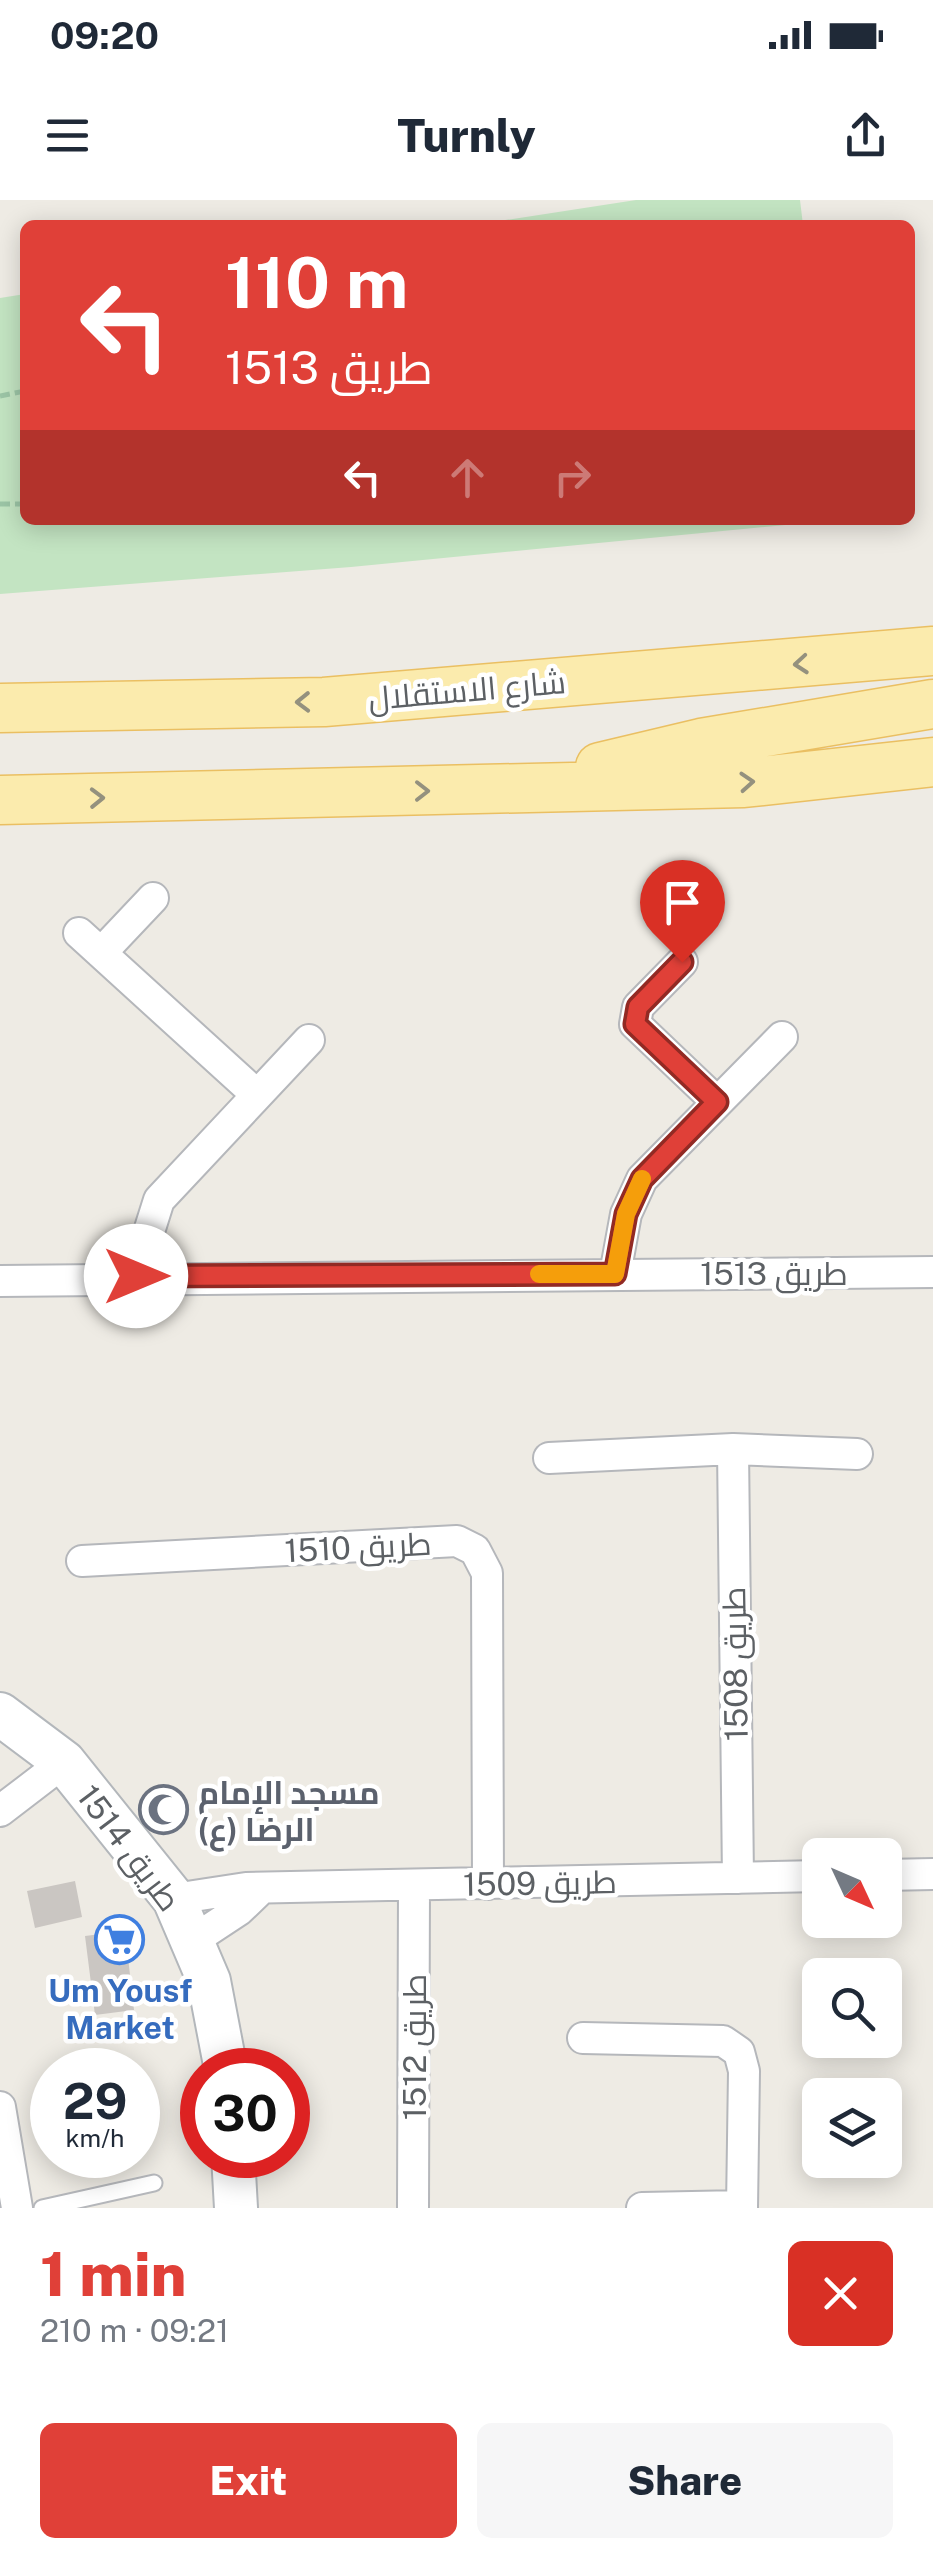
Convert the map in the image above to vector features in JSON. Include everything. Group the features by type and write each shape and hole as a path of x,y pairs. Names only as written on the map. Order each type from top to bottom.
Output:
{"main road":[{"path":"882,658 933,639"},
{"name":"شارع الاستقلال","path":"0,708 324,702 933,652"},
{"path":"504,790 701,743 933,704"},
{"path":"0,800 744,783 921,768"}],"street":[{"path":"153,898 90,943 257,1095"},
{"path":"682,962 638,1007 635,1024 717,1102"},
{"path":"615,1274 626,1214 642,1179 782,1037"},
{"path":"136,1276 159,1200 309,1040"},
{"name":"طريق 1513","path":"0,1281 136,1276 933,1272"},
{"path":"549,1458 733,1450 857,1454"},
{"name":"طريق 1508","path":"733,1450 738,1878"},
{"name":"طريق 1510","path":"82,1561 457,1542 475,1550 487,1573 488,1884"},
{"name":"طريق 1514","path":"0,1714 64,1762 174,1899 195,1939 209,1981 222,2048"},
{"path":"0,1812 64,1762"},
{"path":"902,1875 933,1874"},
{"name":"طريق 1509","path":"174,1899 232,1888 802,1876"},
{"name":"طريق 1512","path":"413,2208 414,1886"},
{"path":"195,1939 239,1910 260,1889"},
{"path":"583,2038 722,2041 740,2052 744,2071 742,2207 642,2208"},
{"path":"0,2107 17,2208"},
{"path":"235,2178 236,2208"}],"lane":[{"path":"42,2208 154,2183"}],"green space":[{"path":"636,200 800,200 802,220 506,220"},
{"path":"20,295 20,525 785,525 351,567 0,594 0,298"}],"building":[{"path":"75,1881 82,1917 35,1928 27,1891"},
{"path":"125,1931 134,2010 95,2015 85,1936"}],"slow traffic":[{"path":"539,1274 615,1274 626,1214 642,1179"}],"place":[{"name":"مسجد الإمام الرضا (ع)","path":"163,1810"},
{"name":"Um Yousf Market","path":"120,1940"}],"route":[{"path":"136,1276 615,1274 626,1214 642,1179 717,1102 635,1024 634,1012 682,962"}]}
